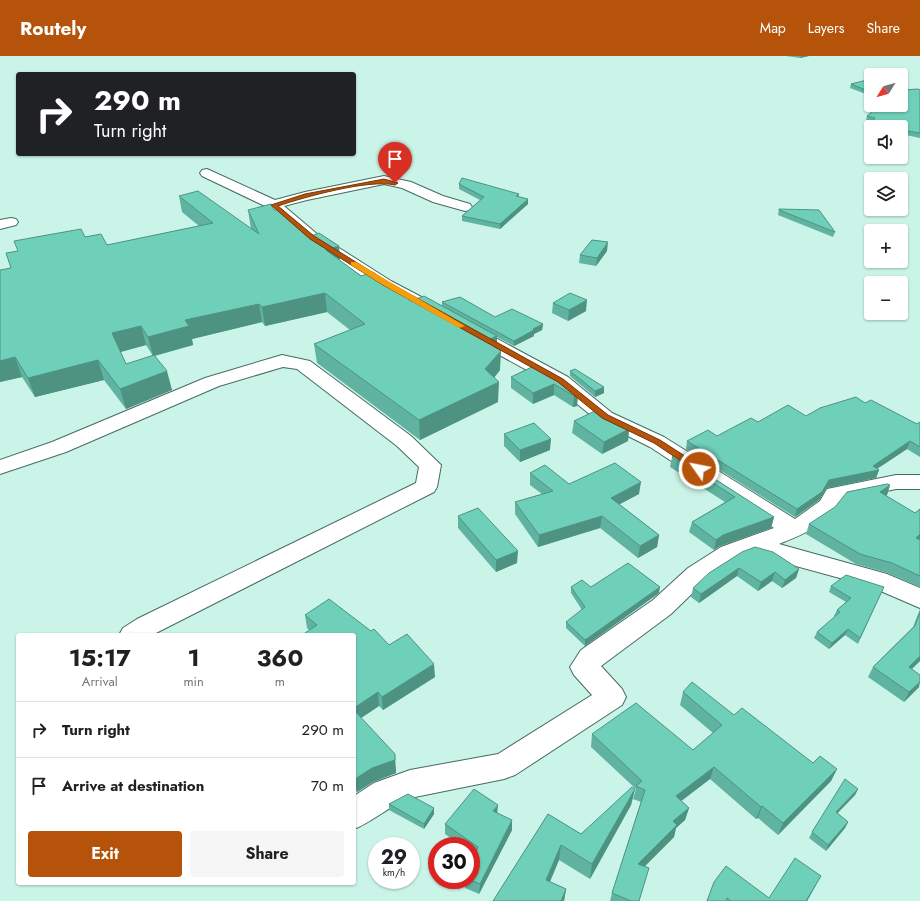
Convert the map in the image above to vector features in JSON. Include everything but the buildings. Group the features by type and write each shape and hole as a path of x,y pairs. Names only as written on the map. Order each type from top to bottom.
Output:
{"street":[{"path":"208,173 274,205 312,237 385,284 561,381 605,417 657,442 792,529"},
{"path":"274,205 305,196 384,180 406,186 438,199 465,207"},
{"path":"0,467 59,447 212,382 282,361 303,365 404,441 430,465 426,487 146,626 135,633"},
{"path":"356,813 385,793 410,784 504,766 612,697 584,667 591,658 662,607 697,574 730,553 802,526 828,506 835,494 896,482 920,482"},
{"path":"752,546 820,563 878,580 920,599"}],"slow traffic":[{"path":"354,264 385,284 462,326"}],"route":[{"path":"395,183 384,180 345,187 274,205 312,237 385,284 424,304 500,349 561,381 605,417 657,442 699,469"}]}
